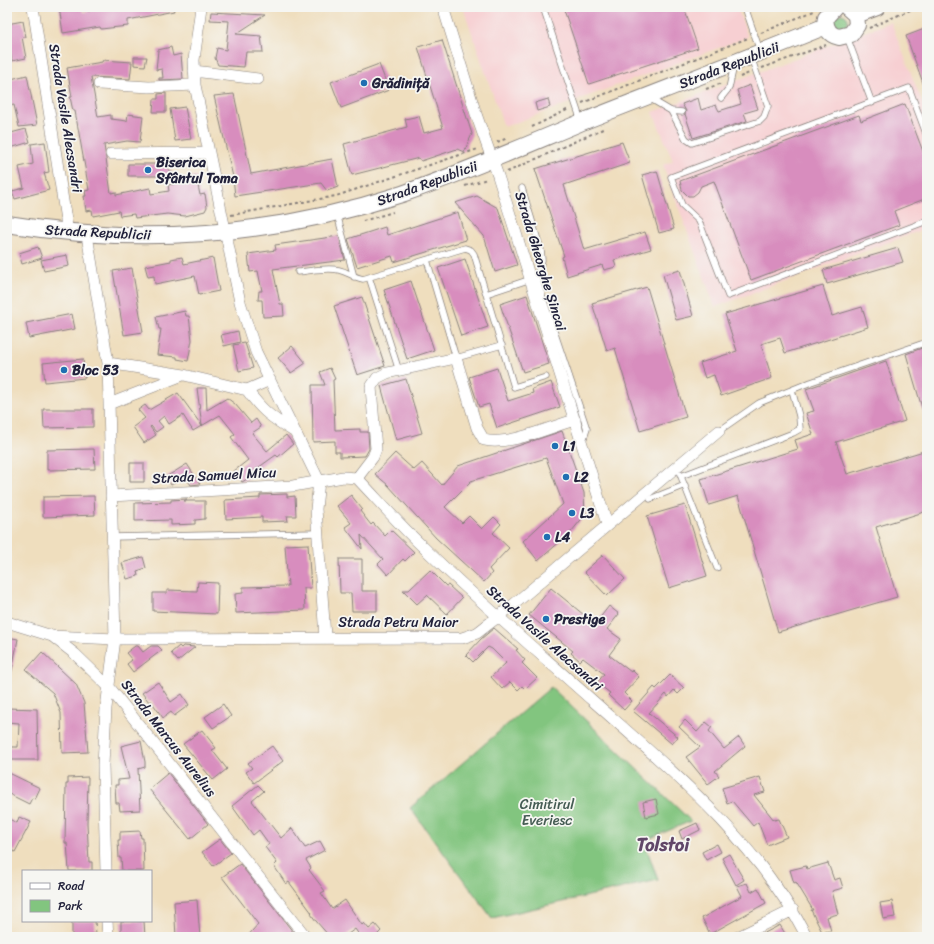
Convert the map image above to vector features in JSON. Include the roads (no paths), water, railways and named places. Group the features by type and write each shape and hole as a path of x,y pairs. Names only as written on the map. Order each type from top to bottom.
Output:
{"main road":[{"path":"835,7 826,17 826,26 830,33 836,37 847,37 855,30 857,20 852,11 877,7"},
{"name":"Strada Republicii","path":"7,224 87,235 146,236 223,224 272,226 337,212 401,194 490,152 581,122 756,55 826,26"}],"street":[{"name":"Strada Vasile Alecsandri","path":"33,7 68,233"},
{"path":"200,7 194,71 195,85 242,309 256,352 319,481 316,509 325,637"},
{"name":"Strada Gheorghe Șincai","path":"443,7 533,280 607,524"},
{"path":"194,71 258,79"},
{"path":"99,84 163,87 195,85"},
{"path":"111,154 209,153"},
{"path":"87,235 108,363 109,404 184,375"},
{"path":"319,481 343,477 357,478 370,461 376,450 371,387 377,378 386,373 456,358 477,428 484,440 494,442 516,438 575,420"},
{"path":"108,363 184,375 247,390 270,380"},
{"path":"247,390 268,415 295,432"},
{"name":"Strada Marcus Aurelius","path":"109,404 115,639 109,687 306,937"},
{"name":"Strada Petru Maior","path":"52,636 115,639 325,637 462,638 477,633 499,616 607,524 679,471 719,431"},
{"name":"Strada Vasile Alecsandri","path":"357,478 419,544 671,770 722,821 763,867 793,910 807,937"},
{"name":"Strada Samuel Micu","path":"112,496 293,486 319,481"},
{"path":"7,622 52,636 80,659 109,687 103,765 106,870"},
{"path":"738,937 793,910"},
{"path":"107,922 108,937"}],"lane":[{"path":"543,7 581,122"},
{"path":"671,111 686,139 692,143 760,121 764,117 768,106 756,55 755,35 744,7"},
{"path":"847,37 872,102"},
{"path":"721,98 728,88 735,63"},
{"path":"927,136 909,88 671,178 682,205 699,221 728,296 927,221"},
{"path":"647,96 671,111 682,112"},
{"path":"522,188 541,250 542,260 533,280 587,429 582,443"},
{"path":"337,212 354,277"},
{"path":"298,272 330,268 340,270 354,277 363,279 465,248 471,250 474,254 514,387 546,377"},
{"path":"427,260 456,358 502,345"},
{"path":"369,277 399,370"},
{"path":"486,294 533,280"},
{"path":"719,431 759,403 927,342"},
{"path":"717,568 679,471 793,433 800,429 799,416 792,390"},
{"path":"650,499 685,486"},
{"path":"112,537 318,533"}],"place":[{"name":"Grădiniță","path":"364,83"},
{"name":"Biserica Sfântul Toma","path":"148,170"},
{"name":"Bloc 53","path":"64,370"},
{"name":"L1","path":"555,446"},
{"name":"L2","path":"566,477"},
{"name":"L3","path":"572,513"},
{"name":"L4","path":"547,537"},
{"name":"Prestige","path":"546,619"}],"district":[{"name":"Tolstoi","path":"663,845"}],"park label":[{"name":"Cimitirul Everiesc","path":"547,812"}]}
